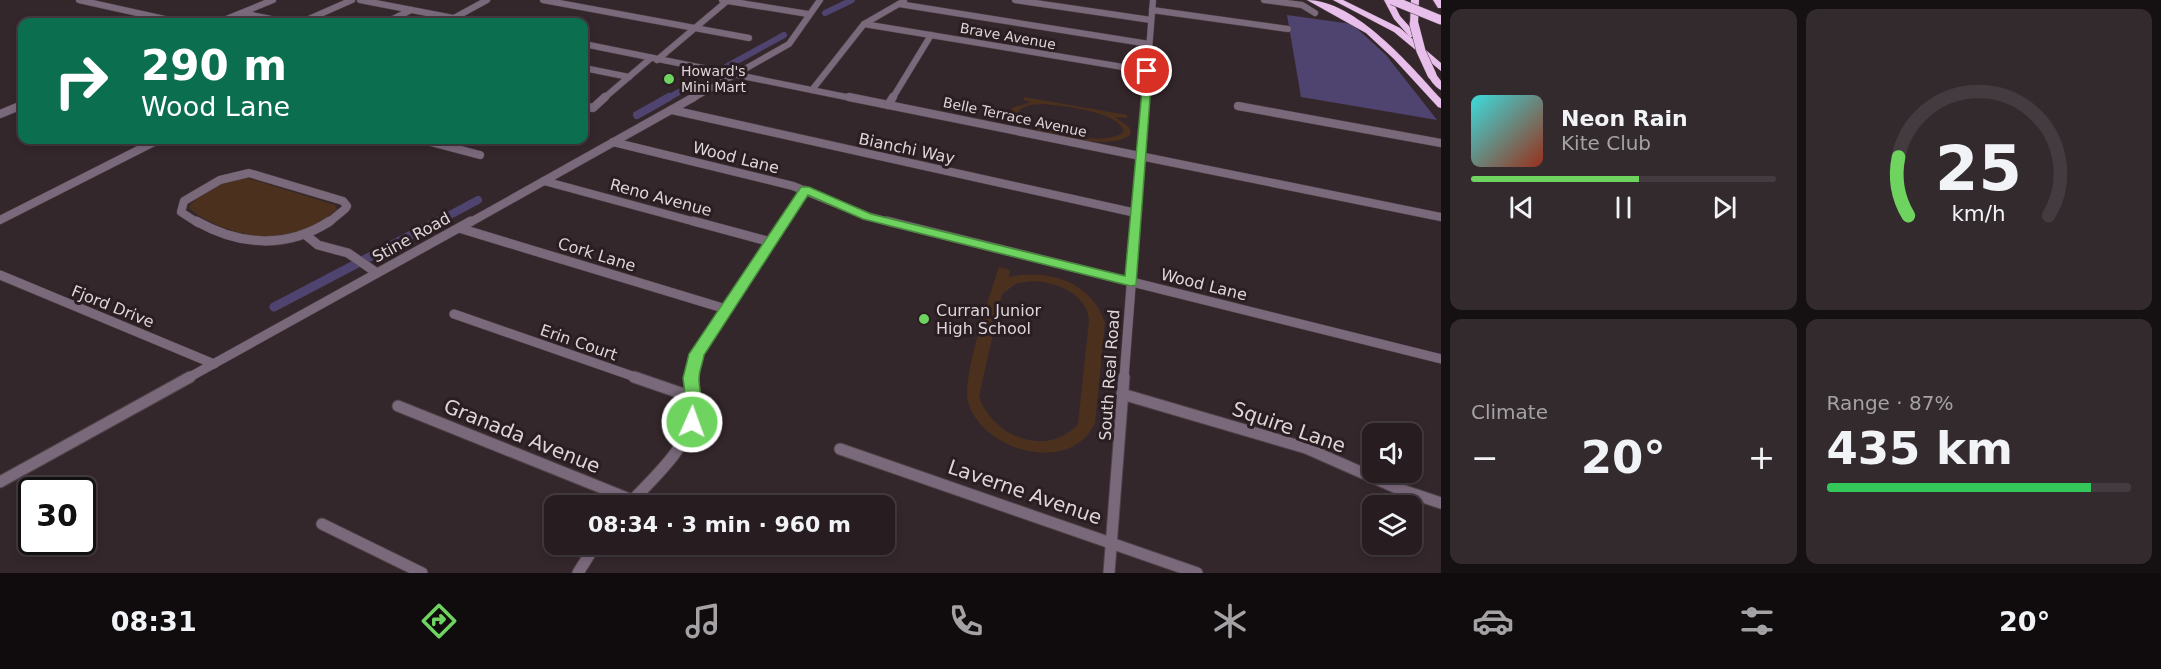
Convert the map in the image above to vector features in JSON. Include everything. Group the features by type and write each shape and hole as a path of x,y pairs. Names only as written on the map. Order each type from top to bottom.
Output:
{"highway":[{"path":"1311,0 1347,17 1377,36 1396,53 1441,105"},
{"path":"1337,0 1397,30 1441,68"},
{"path":"1390,0 1441,21"},
{"path":"1390,0 1397,17 1441,62"},
{"path":"1415,0 1414,24 1421,51 1432,75 1441,87"},
{"path":"1437,0 1441,6"}],"street":[{"path":"79,0 160,18"},
{"path":"229,18 273,0"},
{"path":"311,18 352,0"},
{"path":"360,0 454,18 487,0"},
{"path":"543,0 749,38"},
{"path":"588,106 593,108 629,77 695,28 725,0 808,14"},
{"name":"Stine Road","path":"0,482 735,75 794,40 802,30 808,14 820,0"},
{"path":"812,90 864,24 906,0"},
{"path":"1015,0 1151,20"},
{"name":"South Real Road","path":"1109,573 1153,0"},
{"path":"1264,0 1302,5 1315,13"},
{"path":"899,4 1149,44"},
{"path":"1152,9 1288,29"},
{"path":"395,18 411,10"},
{"path":"242,13 266,18"},
{"name":"Brave Avenue","path":"864,24 1147,71"},
{"path":"888,105 931,35"},
{"name":"Belle Terrace Avenue","path":"588,45 1441,217"},
{"path":"588,50 593,46"},
{"path":"588,69 629,77"},
{"path":"1238,106 1441,143"},
{"path":"0,114 18,107"},
{"name":"Bianchi Way","path":"672,110 1136,213"},
{"name":"Wood Lane","path":"613,142 805,189 867,216 1441,359"},
{"path":"0,220 150,144"},
{"path":"438,144 480,155"},
{"path":"249,173 346,203 342,213 307,236 278,243 258,243 205,226 181,212 180,209 184,201 220,180 249,173"},
{"name":"Reno Avenue","path":"544,181 771,242"},
{"path":"636,495 688,432 695,409 691,378 697,354 805,189"},
{"name":"Cork Lane","path":"459,228 726,309"},
{"path":"307,236 318,245 342,250 377,273"},
{"name":"Fjord Drive","path":"0,275 214,364"},
{"name":"Erin Court","path":"454,314 695,398"},
{"name":"Squire Lane","path":"1122,394 1306,448 1399,489 1441,503"},
{"name":"Granada Avenue","path":"398,406 610,495"},
{"name":"Laverne Avenue","path":"840,449 1197,573"},
{"path":"322,524 422,573"},
{"path":"578,573 589,555"}],"shaded area":[{"path":"1287,15 1352,24 1386,55 1437,120 1301,97"},
{"path":"1024,97 1127,115 1127,118 1115,117 1129,127 1131,134 1107,142 1052,135 1021,123 1012,116 1012,108 1031,102 1024,100","holes":["1044,104 1101,114 1119,124 1124,131 1116,136 1103,138 1070,136 1038,127 1025,121 1018,114 1020,109 1029,105"]},
{"path":"244,177 335,205 337,209 306,230 274,238 234,231 208,221 189,208 205,193 222,184"},
{"path":"999,267 1010,270 1009,277 1039,275 1067,281 1090,297 1105,323 1095,423 1083,440 1066,449 1047,453 1027,451 1007,444 989,433 976,418 968,401 967,389 973,355","holes":["1042,282 1061,287 1077,297 1083,304 1089,321 1078,424 1065,434 1051,440 1036,441 1007,432 985,410 979,396 1002,294 1017,283"]}],"waterway":[{"path":"825,13 852,0"},
{"path":"726,67 784,35"},
{"path":"666,99 683,90"},
{"path":"637,115 669,97"},
{"path":"435,223 478,200"},
{"path":"274,307 438,221"}],"place":[{"name":"Howard's Mini Mart","path":"669,79"},
{"name":"Curran Junior High School","path":"924,319"}],"route":[{"path":"692,422 695,398 691,378 697,354 805,189 843,208 867,216 1131,282 1147,71"}]}
